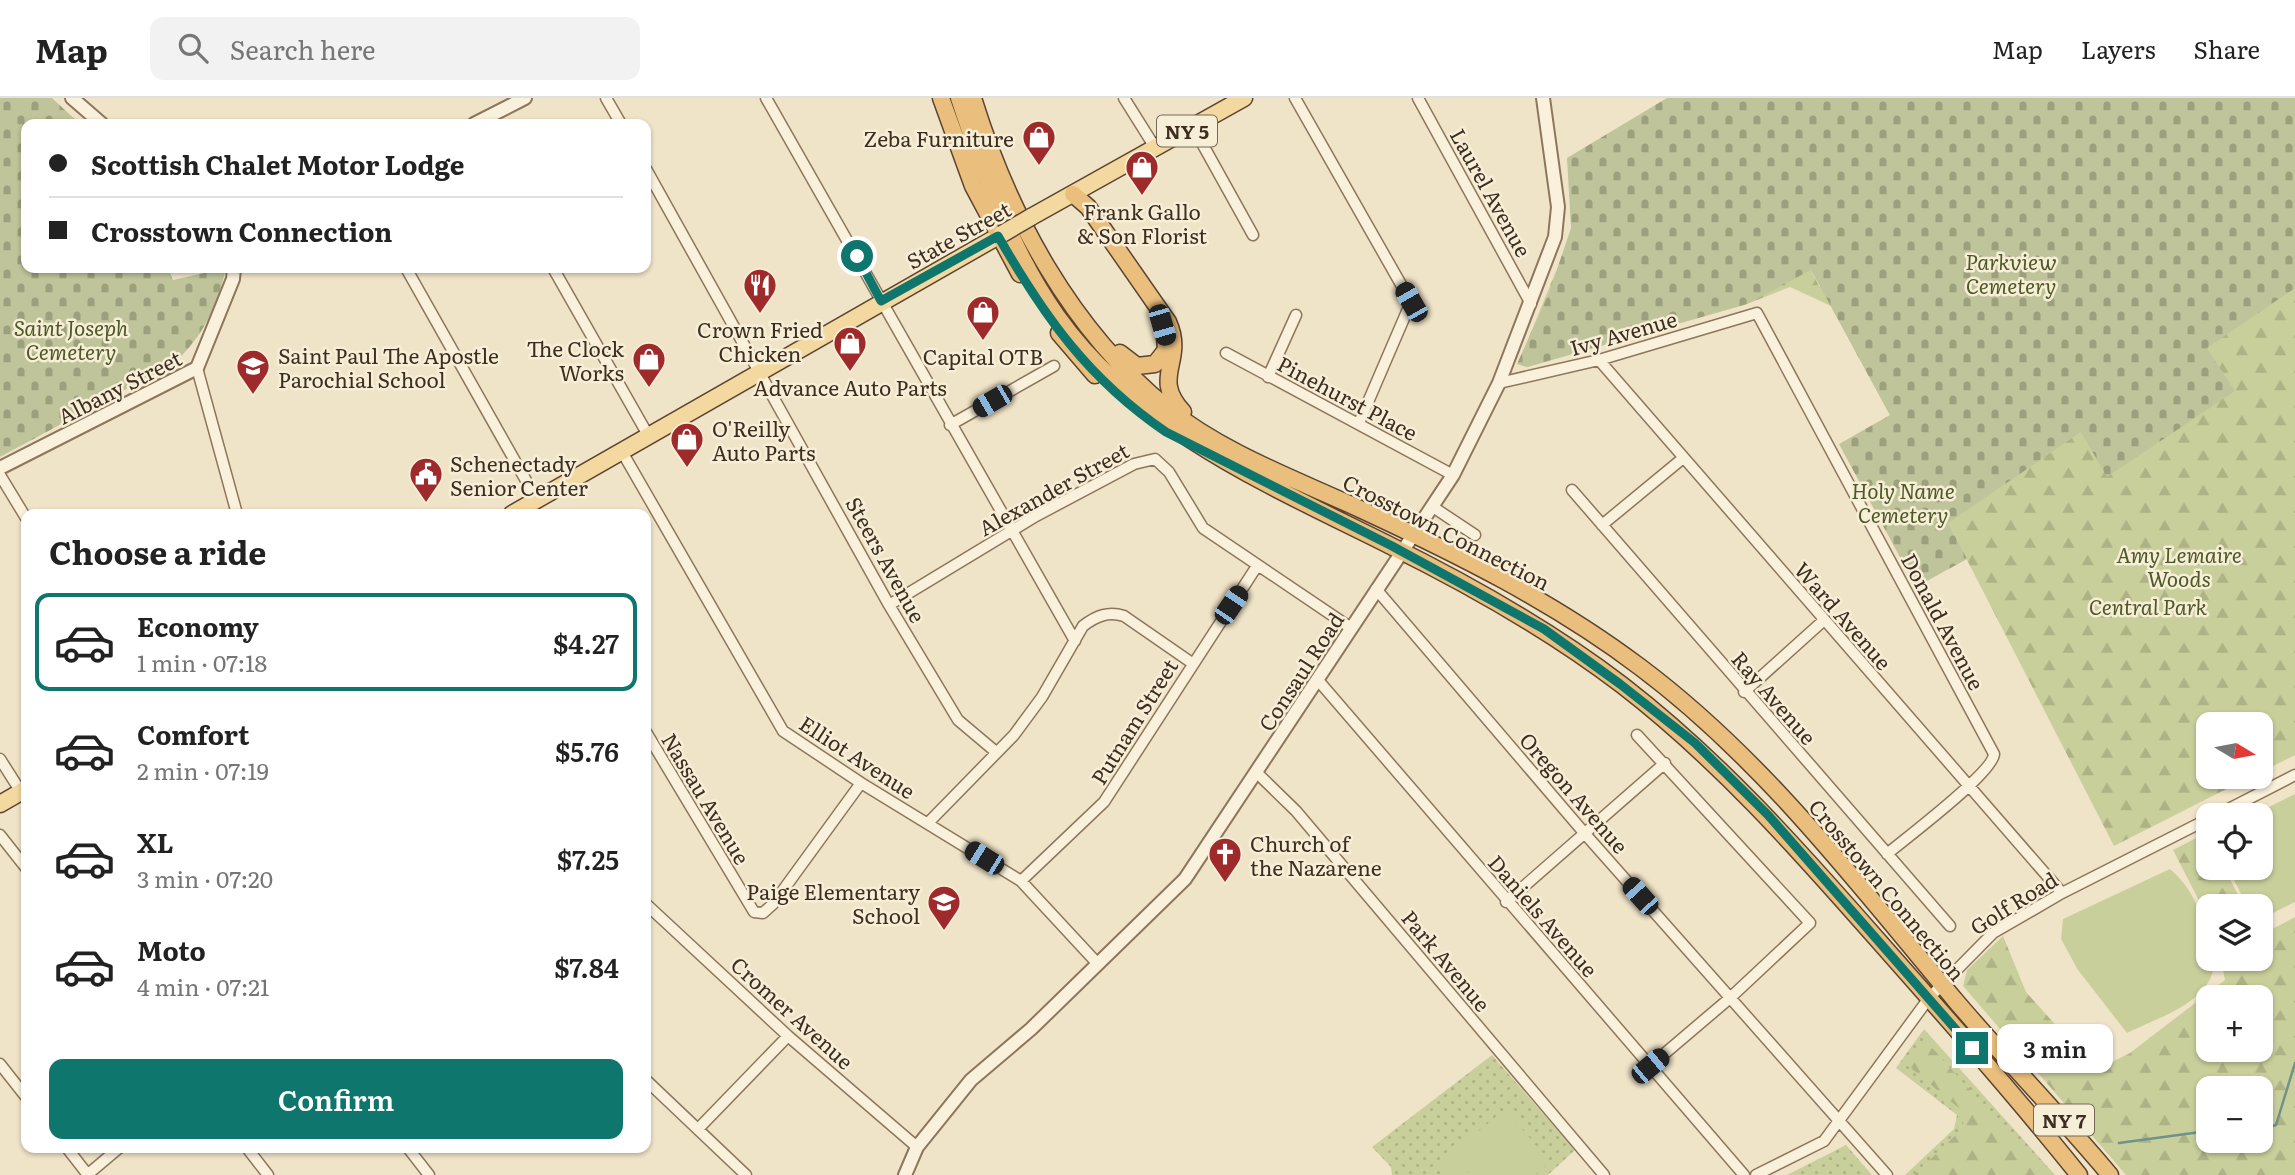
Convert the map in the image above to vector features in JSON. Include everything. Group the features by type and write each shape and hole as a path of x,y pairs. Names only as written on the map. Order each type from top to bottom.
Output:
{"highway":[{"path":"941,98 968,174 1034,299 1073,352 1102,382 1166,432 1221,450"},
{"name":"Crosstown Connection","path":"959,98 999,208 1024,262 1058,317 1112,379 1163,421 1221,450 1544,629 1695,743 1768,815 1929,998 2079,1175"},
{"name":"Crosstown Connection","path":"973,98 1005,184 1035,245 1076,311 1122,367 1170,410 1221,450 1486,569 1566,615 1641,667 1710,724 1785,800 2110,1175"},
{"path":"1073,194 1088,208 1168,322 1175,339 1174,360 1167,378 1169,395 1221,450"},
{"path":"1073,194 1080,212 1162,325 1166,350 1155,364 1137,366 1094,334"}],"main road":[{"name":"State Street","path":"525,509 621,450 881,301 1244,98"},
{"path":"0,804 21,791"}],"street":[{"path":"72,98 96,119"},
{"path":"484,119 526,98"},
{"path":"606,98 618,119"},
{"path":"766,98 1010,532 1075,641"},
{"path":"1124,98 1156,149"},
{"path":"1295,98 1411,302 1359,424"},
{"name":"Laurel Avenue","path":"1418,98 1531,304"},
{"name":"Consaul Road","path":"905,1175 917,1147 971,1080 1031,1029 1185,879 1453,475 1499,383 1555,237 1558,207 1543,98"},
{"path":"1193,127 1253,235"},
{"name":"Steers Avenue","path":"651,178 889,604 958,720 996,752"},
{"name":"Albany Street","path":"0,468 197,368 234,273"},
{"path":"409,273 537,500"},
{"path":"556,273 648,435"},
{"name":"Ivy Avenue","path":"1499,383 1599,360 1757,313"},
{"name":"Donald Avenue","path":"1757,313 1994,754 1992,764 1968,787"},
{"path":"1268,377 1296,314"},
{"name":"Pinehurst Place","path":"1227,353 1453,475"},
{"name":"Ward Avenue","path":"1599,360 2062,893"},
{"path":"950,425 1054,366"},
{"path":"197,368 236,509"},
{"name":"Elliot Avenue","path":"621,450 783,731 861,783 1021,881 1097,963"},
{"path":"1602,525 1682,458"},
{"name":"Alexander Street","path":"889,604 1010,532 1134,464 1155,459 1169,472 1203,528 1351,628"},
{"path":"0,475 21,510"},
{"name":"Ray Avenue","path":"1572,491 1950,926"},
{"path":"1433,507 1475,536"},
{"name":"Putnam Street","path":"1021,881 1104,802 1257,566"},
{"name":"Oregon Avenue","path":"1376,589 1586,835 1887,1175"},
{"path":"928,823 1014,736 1042,697 1083,626 1093,619 1115,613 1124,616 1192,663"},
{"path":"1745,692 1823,621"},
{"name":"Daniels Avenue","path":"1317,679 1506,902 1744,1175"},
{"path":"1637,735 1810,923 1730,998 1650,1066"},
{"name":"Nassau Avenue","path":"651,741 748,906 754,912 762,914 795,875 861,783"},
{"path":"0,759 21,787"},
{"path":"1506,902 1586,835 1665,763"},
{"name":"Park Avenue","path":"1256,772 1296,811 1604,1175"},
{"path":"2240,803 2295,775"},
{"path":"1887,854 1968,787"},
{"name":"Golf Road","path":"1756,1175 1824,1141 1929,998 1993,933 2062,893 2196,825"},
{"path":"0,835 21,862"},
{"name":"Cromer Avenue","path":"651,909 788,1036 917,1147"},
{"path":"698,1129 788,1036"},
{"path":"0,1064 21,1091"},
{"path":"651,1085 746,1175"},
{"path":"71,1153 88,1175 113,1153"},
{"path":"251,1153 268,1175"},
{"path":"412,1153 429,1175"}],"green space":[{"name":"Saint Joseph Cemetery","path":"0,98 52,98 75,119 21,119 21,273 170,273 173,280 204,273 225,273 218,296 201,332 173,364 0,457"},
{"name":"Parkview Cemetery","path":"1667,98 2295,98 2295,288 2207,348 2235,391 2107,477 2081,432 1948,523 1967,559 1916,587 1839,444 1890,415 1811,270 1747,304 1527,367 1517,364 1549,293 1571,228 1567,158"},
{"path":"2295,98 2295,755 2273,766 2273,712 2196,712 2196,789 2226,789 2114,846 1948,523 1831,306 1790,287 1747,304 1527,367 1518,364 1556,271 1811,270 1819,286 1860,292"},
{"path":"2295,794 2295,902 2273,913 2273,894 2241,894 2234,880 2273,880 2273,805"},
{"path":"2196,838 2196,880 2230,880 2238,894 2196,895 2173,850"},
{"path":"2170,869 2187,888 2196,904 2196,971 2212,971 2212,974 2206,985 2196,985 2196,997 2169,1014 2127,1033 2078,970 2061,939 2063,919"},
{"path":"2295,917 2295,1175 2126,1175 1963,986 1967,970 2003,936 2026,992 2096,1070 2130,1053 2196,1002 2196,1062 2273,1062 2273,985 2218,985 2225,980 2223,971 2273,971 2273,929"},
{"path":"1924,1029 2055,1175 1905,1175 1954,1129 1957,1115 1896,1068"},
{"path":"1924,1039 2046,1175 1914,1175 1961,1130 1966,1114 1906,1064"},
{"path":"1492,1055 1575,1150 1548,1175 1392,1175 1391,1167 1372,1147"},
{"path":"1505,1109 1545,1156 1545,1166 1535,1175 1475,1175 1455,1151"},
{"path":"1846,1145 1872,1175 1787,1175"},
{"path":"1451,1153 1470,1175 1446,1175 1437,1165"}],"waterway":[{"path":"2273,1126 2276,1125 2295,1063"},
{"path":"2119,1143 2196,1133"}],"place":[{"name":"Zeba Furniture","path":"1039,167"},
{"name":"Frank Gallo & Son Florist","path":"1142,197"},
{"name":"Crown Fried Chicken","path":"760,315"},
{"name":"Capital OTB","path":"983,342"},
{"name":"Advance Auto Parts","path":"850,373"},
{"name":"The Clock Works","path":"649,389"},
{"name":"Saint Paul The Apostle Parochial School","path":"253,396"},
{"name":"O'Reilly Auto Parts","path":"687,469"},
{"name":"Schenectady Senior Center","path":"426,504"},
{"name":"Church of the Nazarene","path":"1225,884"},
{"name":"Paige Elementary School","path":"944,932"}],"route":[{"path":"857,256 881,301 998,236 1034,299 1073,352 1137,412 1166,432 1392,546 1544,629 1695,743 1768,815 1972,1048"}],"park label":[{"name":"Holy Name Cemetery","path":"1903,501"},
{"name":"Amy Lemaire Woods","path":"2179,565"},
{"name":"Central Park","path":"2148,605"}]}
